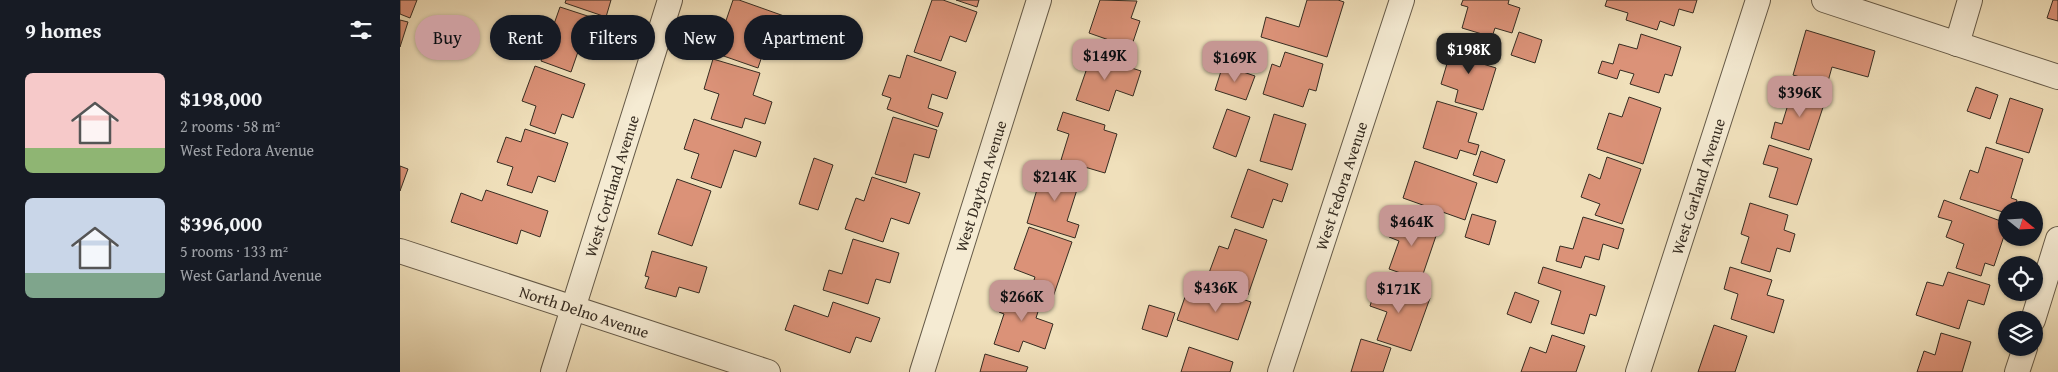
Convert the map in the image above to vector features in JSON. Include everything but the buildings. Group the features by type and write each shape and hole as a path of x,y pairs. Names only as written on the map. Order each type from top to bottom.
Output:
{"street":[{"name":"West Cortland Avenue","path":"553,372 670,0"},
{"name":"West Dayton Avenue","path":"922,372 1039,0"},
{"name":"West Fedora Avenue","path":"1280,372 1402,0"},
{"name":"West Garland Avenue","path":"1638,372 1758,0"},
{"path":"1824,0 2058,77"},
{"path":"1957,44 1970,0"},
{"path":"2036,311 2058,239"},
{"name":"North Delno Avenue","path":"400,250 768,372"},
{"path":"2017,372 2022,356"}]}
